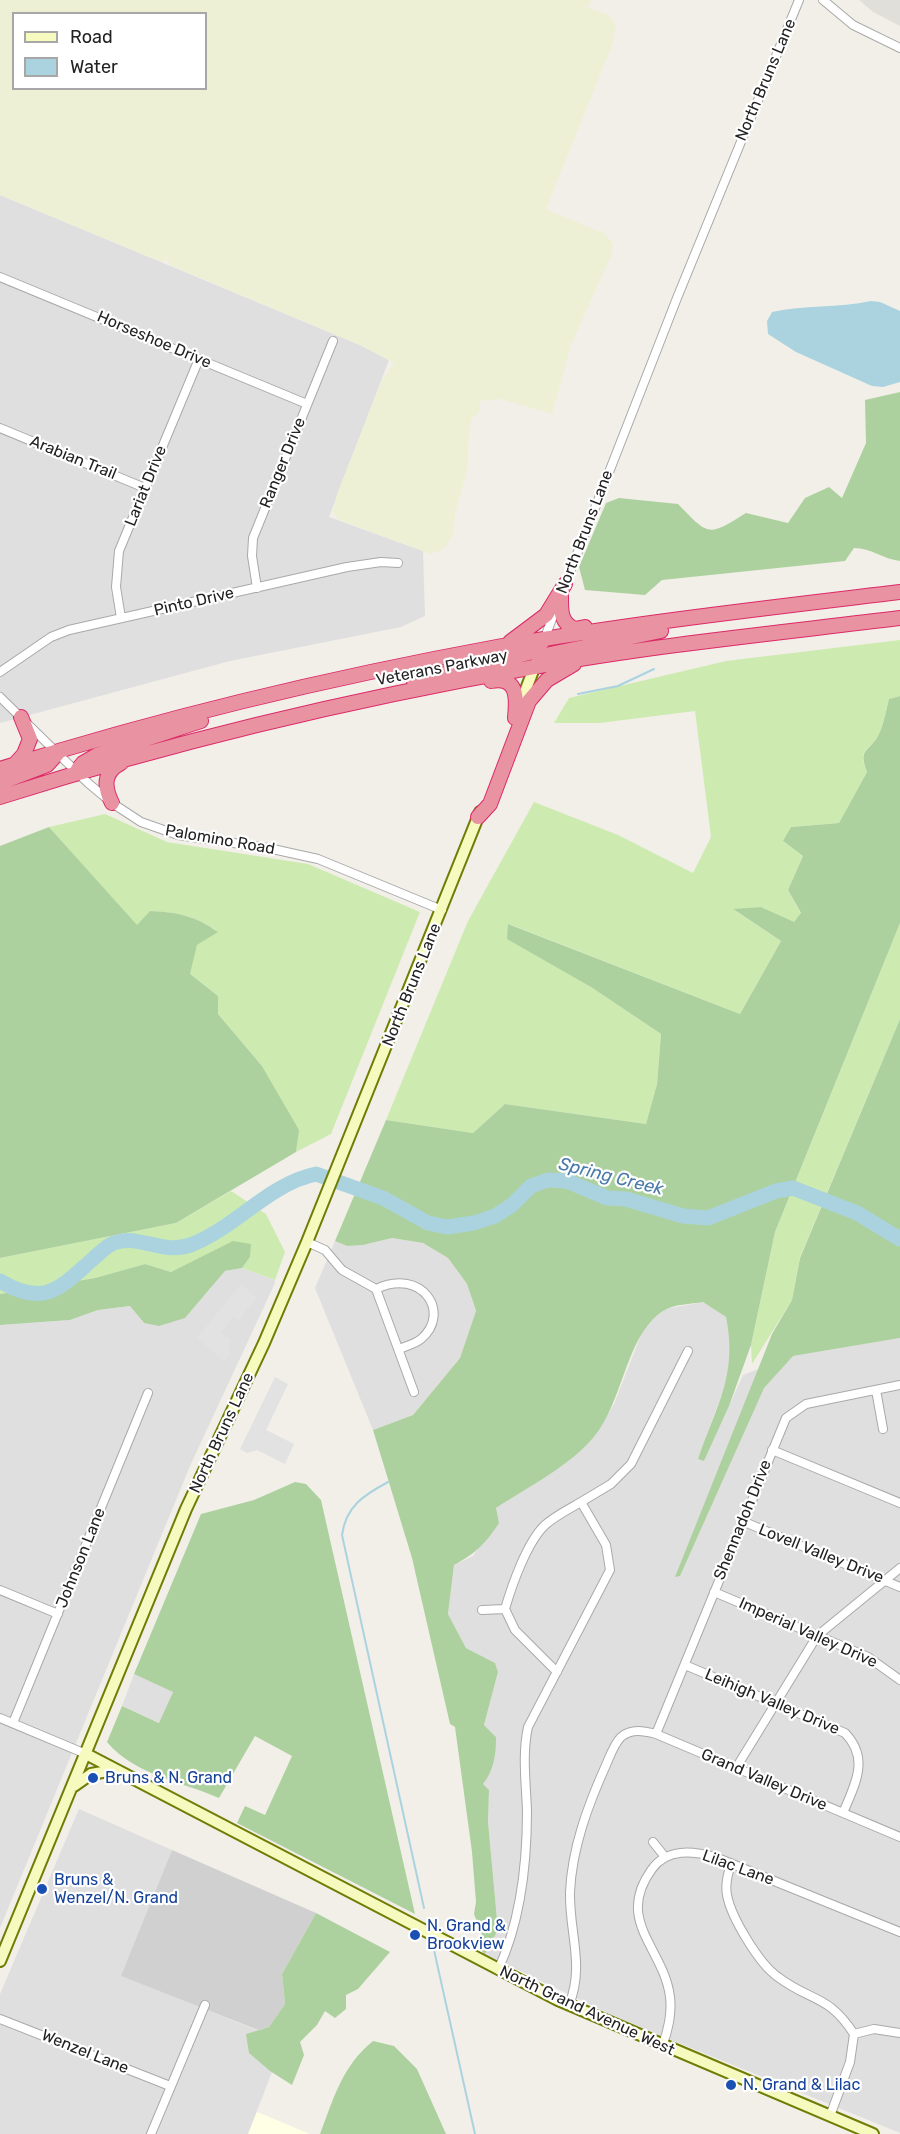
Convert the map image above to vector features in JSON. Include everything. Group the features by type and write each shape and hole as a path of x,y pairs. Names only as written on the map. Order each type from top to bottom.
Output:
{"highway":[{"path":"563,590 562,619 575,629 671,614 697,617"},
{"path":"502,646 537,624 563,590"},
{"name":"Veterans Parkway","path":"0,769 288,691 502,646 697,617 900,592"},
{"path":"535,667 545,656 557,652 757,610"},
{"name":"Veterans Parkway","path":"0,797 77,772 368,699 585,659 900,618"},
{"path":"347,704 383,690 533,652 544,640"},
{"path":"478,817 490,804 534,693 551,677 585,659"},
{"path":"368,699 411,697 505,681 516,691 515,718"},
{"path":"77,772 83,763 97,755 288,691"},
{"path":"15,764 24,754 30,738 21,717"},
{"path":"0,783 47,765 54,760 58,752"},
{"path":"112,803 105,788 107,777 115,766 134,757"}],"main road":[{"name":"North Bruns Lane","path":"0,1961 186,1509 261,1351 346,1149 478,817 544,640"},
{"name":"North Grand Avenue West","path":"86,1754 569,2005 873,2134"},
{"path":"72,1789 91,1774 110,1769 120,1771"}],"street":[{"name":"North Bruns Lane","path":"544,640 677,298 799,0"},
{"path":"823,0 854,26 900,48"},
{"name":"Horseshoe Drive","path":"0,277 307,404"},
{"name":"Ranger Drive","path":"256,588 252,556 253,538 333,341"},
{"name":"Lariat Drive","path":"121,618 116,569 120,551 199,359"},
{"name":"Arabian Trail","path":"0,428 146,488"},
{"name":"Pinto Drive","path":"0,672 51,637 69,630 367,563 398,563"},
{"name":"Palomino Road","path":"0,698 112,803 159,830 268,848 318,859 442,909"},
{"path":"307,1242 326,1250 342,1270 376,1289 414,1392"},
{"path":"376,1289 387,1284 410,1283 424,1292 429,1300 432,1317 426,1332 421,1339 399,1349"},
{"path":"557,1672 515,1630 505,1609 511,1590 545,1524 611,1484 631,1464 688,1352"},
{"name":"Shennadoh Drive","path":"656,1734 786,1418 806,1404 900,1385"},
{"path":"876,1390 883,1429"},
{"name":"Johnson Lane","path":"13,1723 148,1393"},
{"path":"772,1450 900,1503"},
{"path":"498,1970 513,1931 524,1871 526,1735 533,1714 610,1570 606,1545 581,1502"},
{"name":"Lovell Valley Drive","path":"742,1521 900,1587"},
{"path":"736,1768 817,1636 900,1568"},
{"path":"0,1590 58,1614"},
{"name":"Imperial Valley Drive","path":"714,1592 868,1657 900,1680"},
{"path":"482,1610 505,1609"},
{"name":"Leihigh Valley Drive","path":"685,1665 834,1726 854,1742 860,1773 843,1813"},
{"path":"0,1718 86,1754"},
{"name":"Grand Valley Drive","path":"569,2005 577,1985 578,1968 570,1892 584,1818 615,1745 626,1734 636,1731 656,1734 900,1837"},
{"path":"653,1842 665,1857 648,1874 641,1890 637,1910 643,1935 661,1968 670,1997 669,2020 662,2046"},
{"name":"Lilac Lane","path":"665,1857 687,1852 715,1857 900,1932"},
{"path":"731,1863 727,1879 727,1897 761,1960 776,1976 840,2013 854,2034 850,2062 830,2116"},
{"path":"151,2134 205,2005"},
{"name":"Wenzel Lane","path":"0,2019 170,2086"},
{"path":"854,2034 874,2029 900,2033"}],"shaded area":[{"path":"0,0 591,0 588,8 609,15 616,25 613,43 546,209 605,234 613,244 611,256 571,345 552,414 500,399 480,401 479,413 472,418 469,428 468,466 455,514 453,534 445,548 431,554 339,520 333,513 337,494 382,380 394,363 360,345 170,265 166,258 162,262 0,195"},
{"path":"859,0 900,0 900,26 873,12"},
{"path":"0,195 360,345 389,360 329,517 423,551 425,616 401,627 230,661 0,723"},
{"path":"392,1238 423,1243 448,1258 467,1284 476,1312 460,1358 413,1415 373,1430 315,1288 335,1241 347,1246 363,1245"},
{"path":"242,1268 275,1280 275,1283 190,1466 0,1928 0,1325 70,1320 98,1310 130,1306 144,1323 185,1318 225,1271"},
{"path":"241,1284 257,1297 238,1321 233,1317 221,1332 232,1341 229,1344 229,1355 224,1361 197,1338"},
{"path":"704,1302 726,1317 732,1345 728,1377 698,1459 704,1461 743,1375 793,1356 900,1338 900,2133 620,2019 485,1954 498,1930 488,1822 489,1790 483,1784 496,1737 484,1725 498,1672 495,1663 466,1648 448,1614 454,1565 473,1556 496,1518 495,1508 568,1460 593,1438 614,1404 644,1327 665,1309"},
{"path":"275,1377 288,1384 266,1430 294,1444 285,1464 257,1450 247,1453 240,1449"},
{"path":"134,1674 173,1691 160,1723 122,1706"},
{"path":"79,1809 172,1850 122,1976 284,2041 248,2134 0,2134 0,1994"},
{"path":"172,1850 316,1913 282,1974 285,2004 269,2027 258,2030 121,1976"},
{"path":"257,2112 310,2134 248,2134"}],"green space":[{"path":"900,392 900,561 854,548 845,561 662,580 645,595 585,590 579,567 606,503 619,498 678,504 696,522 709,530 724,526 746,513 788,523 805,498 829,487 842,498 866,443 865,400"},
{"path":"900,640 900,696 889,699 880,732 863,755 867,772 839,823 791,827 784,842 803,856 788,890 801,914 794,923 761,907 734,910 781,941 740,1014 509,924 591,987 661,1034 657,1084 646,1124 505,1104 473,1133 386,1120 468,921 534,802 618,835 693,873 711,837 695,711 600,723 554,723 569,698 726,661"},
{"path":"900,696 900,923 775,1232 751,1345 729,1406 704,1461 698,1459 723,1390 729,1356 729,1338 726,1317 703,1302 667,1309 650,1322 632,1353 612,1406 593,1438 560,1467 496,1508 499,1523 494,1530 474,1552 454,1565 448,1614 466,1648 495,1663 498,1672 484,1725 496,1737 495,1756 490,1773 483,1784 489,1790 488,1822 498,1930 485,1954 477,1947 482,1935 474,1914 476,1902 472,1852 455,1727 450,1724 412,1558 373,1430 413,1415 460,1358 476,1311 467,1284 448,1258 423,1243 392,1238 363,1245 347,1246 335,1241 386,1120 473,1133 505,1104 646,1124 657,1084 661,1034 591,987 507,939 508,924 740,1014 781,941 733,909 761,907 794,922 801,913 788,890 803,856 783,841 791,827 839,823 867,772 864,764 865,751 880,732 889,699"},
{"path":"105,814 167,842 308,864 420,912 331,1134 296,1152 298,1130 262,1066 218,1014 218,996 189,974 197,945 217,931 193,918 150,911 137,926 49,827"},
{"path":"49,827 137,925 150,911 178,914 194,919 218,932 197,945 190,974 218,996 218,1014 262,1066 299,1130 296,1152 176,1223 0,1258 0,846"},
{"path":"900,923 900,1019 800,1257 792,1300 752,1364 751,1345 775,1232"},
{"path":"900,1019 900,1338 793,1356 764,1388 680,1576 675,1577 772,1334 792,1300 800,1258"},
{"path":"231,1191 266,1214 285,1252 275,1280 242,1268 250,1257 200,1259 171,1272 145,1264 95,1278 0,1294 0,1258 176,1223"},
{"path":"233,1241 251,1244 250,1257 242,1268 225,1271 185,1318 159,1326 144,1323 130,1306 98,1310 70,1320 0,1325 0,1294 95,1278 145,1264 171,1272"},
{"path":"295,1482 306,1484 321,1500 415,1914 237,1823 245,1806 265,1815 292,1756 255,1736 219,1798 144,1770 118,1753 107,1742 122,1706 159,1723 173,1692 134,1674 201,1514 254,1500"},
{"path":"316,1913 390,1952 358,1989 346,1995 346,2009 335,2018 325,2011 317,2025 300,2042 304,2055 292,2085 270,2071 249,2053 246,2034 269,2027 285,2004 282,1974"},
{"path":"373,2041 394,2046 417,2069 446,2134 320,2134 346,2072"}],"water":[{"path":"871,301 880,302 900,311 900,382 883,387 872,386 796,352 768,334 767,321 772,312"}],"waterway":[{"path":"578,694 618,686 654,669"},
{"name":"Spring Creek","path":"0,1281 29,1293 41,1293 61,1286 114,1243 135,1241 172,1248 193,1244 224,1227 283,1187 316,1174 383,1198 428,1223 447,1227 474,1223 495,1216 512,1205 531,1186 548,1180 567,1181 607,1198 626,1199 683,1216 708,1218 776,1191 793,1188 857,1213 900,1239"},
{"path":"388,1482 358,1502 348,1516 342,1535 424,1908"},
{"path":"434,1950 475,2134"}],"place":[{"name":"Bruns & N. Grand","path":"93,1778"},
{"name":"Bruns & Wenzel/N. Grand","path":"42,1889"},
{"name":"N. Grand & Brookview","path":"415,1935"},
{"name":"N. Grand & Lilac","path":"731,2085"}]}
